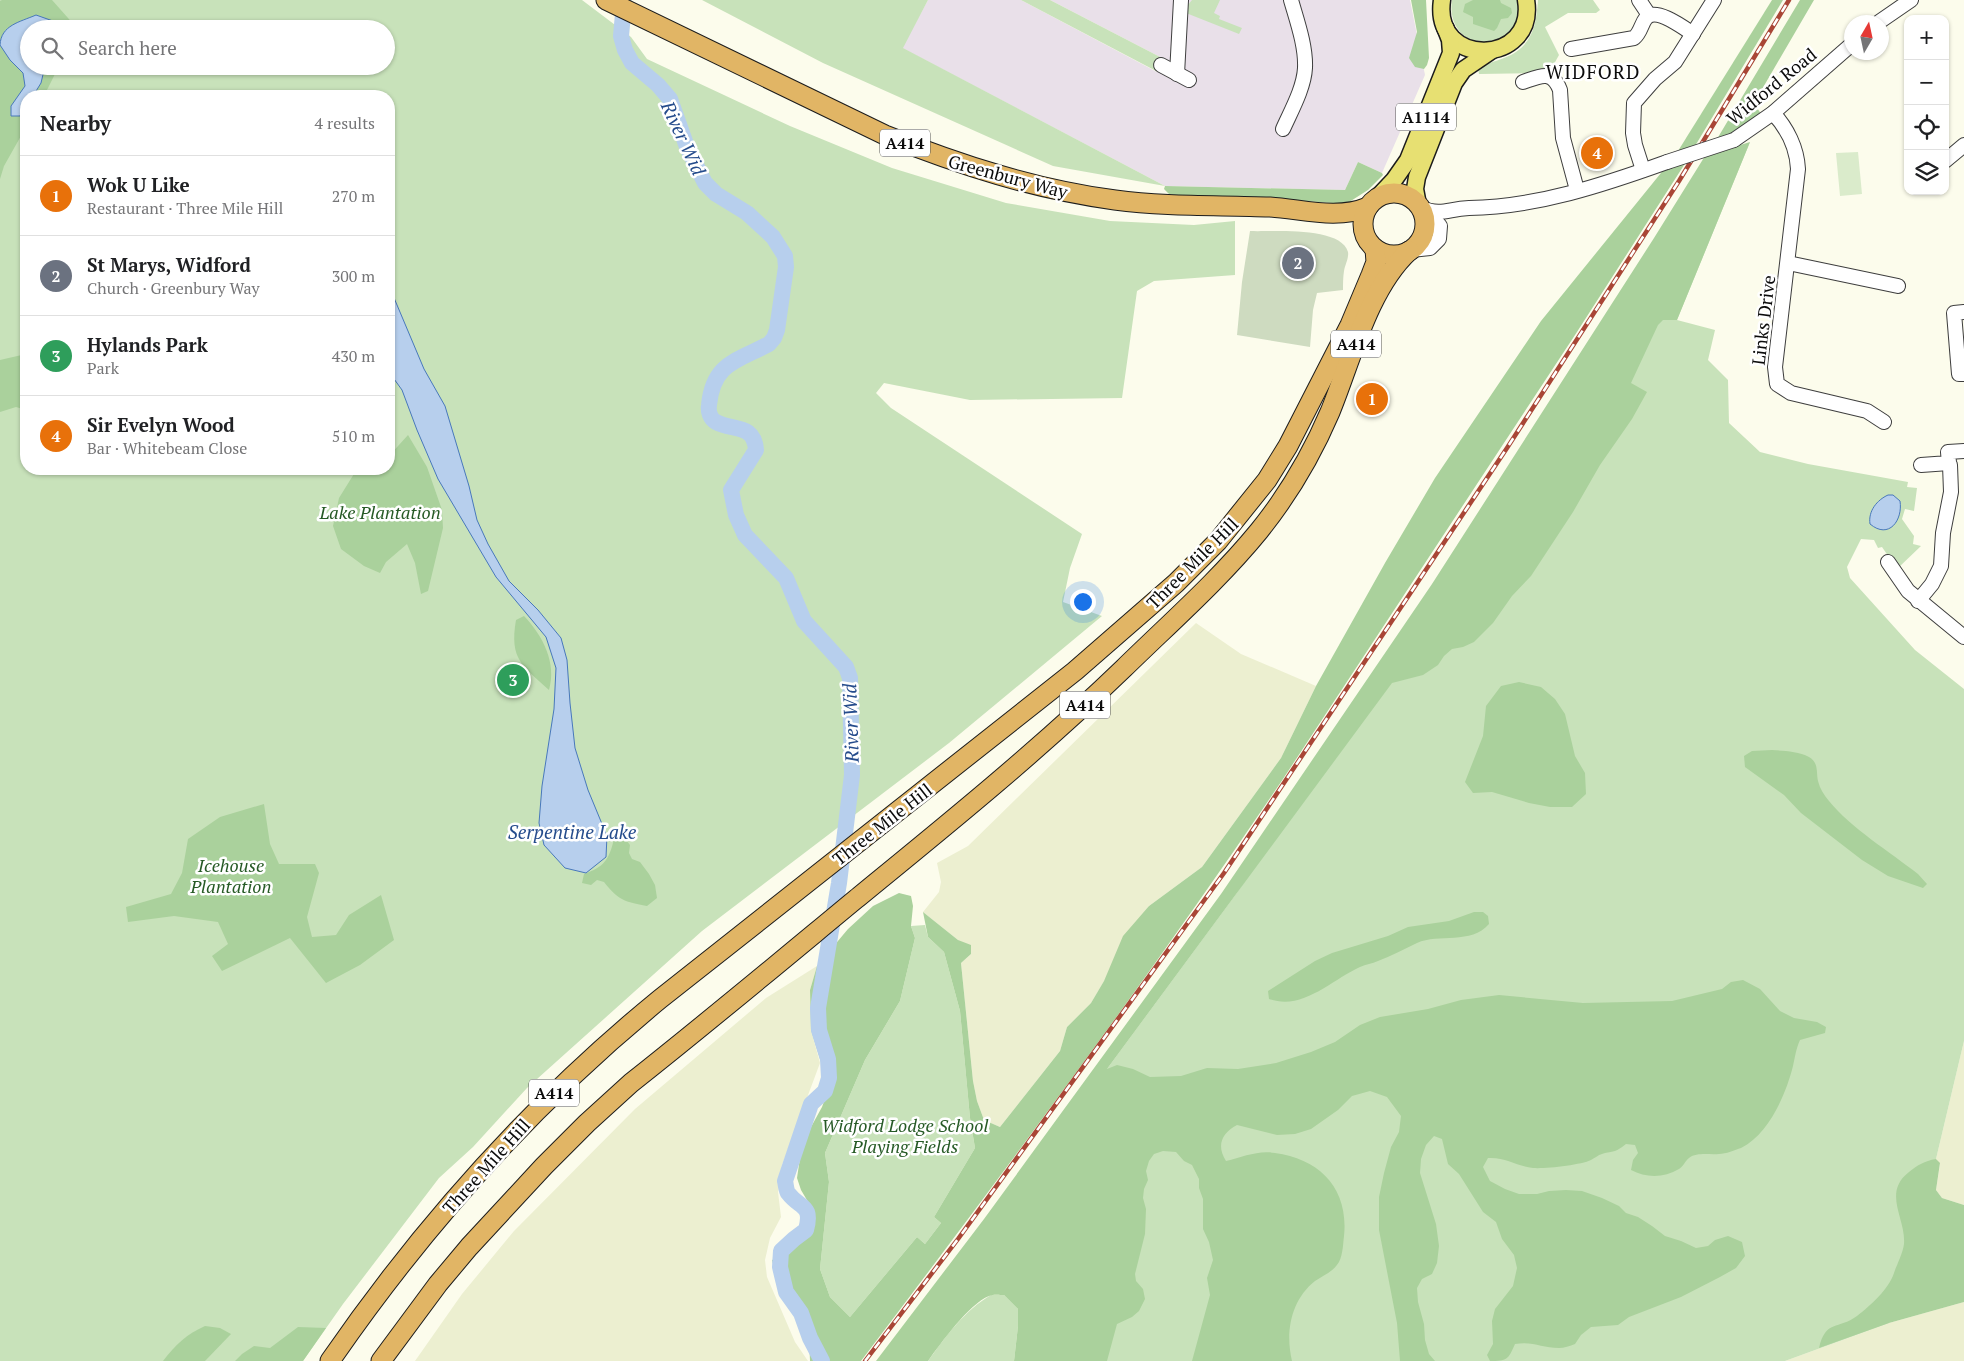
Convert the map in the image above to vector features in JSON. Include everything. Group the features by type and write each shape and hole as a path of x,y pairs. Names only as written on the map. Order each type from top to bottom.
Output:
{"highway":[{"name":"Greenbury Way","path":"606,0 885,135 996,176 1060,191 1116,200 1179,205 1286,208 1325,213 1352,212 1372,203"},
{"name":"A414","path":"1387,194 1398,194 1410,198 1422,208 1424,229 1420,240 1410,251 1394,255 1382,253 1372,245 1363,224 1372,203 1387,194"},
{"name":"Greenbury Way","path":"1325,213 1359,234 1372,245"},
{"name":"Three Mile Hill","path":"330,1361 452,1201 524,1123 572,1076 642,1014 1022,714 1122,631 1176,583 1233,524 1267,480 1288,446 1323,380 1371,276 1376,262 1372,245"},
{"name":"Three Mile Hill","path":"381,1361 438,1284 469,1247 544,1166 587,1123 631,1083 1004,778 1060,729 1202,593 1260,530 1310,455 1375,299 1398,261 1410,251"}],"main road":[{"name":"A1114","path":"1422,208 1415,189 1417,177 1454,83 1463,70 1491,51 1507,45 1519,33 1525,19 1526,1"},
{"name":"A1114","path":"1372,203 1404,168 1416,145 1451,53 1450,40 1445,28 1441,3"},
{"path":"1445,28 1453,39 1465,47 1478,51 1491,51"}],"street":[{"path":"1161,65 1183,77 1182,0"},
{"path":"1283,129 1298,95 1305,69 1304,52 1291,0"},
{"path":"1639,0 1649,15"},
{"path":"1643,170 1634,145 1634,104 1655,79 1674,62 1714,0"},
{"path":"1889,15 1911,0"},
{"path":"1571,49 1634,38 1645,19 1649,15 1654,14 1668,19 1693,34"},
{"name":"Widford Road","path":"1422,208 1440,213 1461,209 1478,209 1535,202 1643,170 1734,140 1773,113 1844,51"},
{"path":"1523,82 1544,75 1555,80 1558,84 1563,138 1577,190"},
{"name":"Links Drive","path":"1773,113 1789,137 1797,158 1797,183 1775,367 1777,384 1791,393 1867,411 1884,422"},
{"path":"1949,158 1964,145"},
{"path":"1422,208 1437,220 1441,234"},
{"name":"Widford Road","path":"1410,251 1430,248 1437,242 1454,215 1478,209"},
{"name":"Links Drive","path":"1788,263 1898,286"},
{"path":"1964,312 1954,313 1959,374 1964,374"},
{"path":"1922,465 1949,463 1948,452 1964,451"},
{"path":"1918,600 1932,584 1941,566 1943,532 1951,492 1950,465"},
{"path":"1888,562 1901,582 1918,600 1964,637"}],"shaded area":[{"path":"928,0 1021,0 1157,72 1164,59 1050,0 1410,0 1425,75 1382,173 1358,162 1345,190 1165,186 902,48"}],"green space":[{"path":"0,0 582,0 631,37 647,59 790,126 892,168 1006,203 1110,221 1194,225 1235,221 1235,275 1154,281 1137,291 1122,398 970,400 884,383 876,393 891,408 1082,534 1070,568 1063,602 1102,616 949,743 702,931 527,1088 473,1147 439,1178 343,1304 303,1361 0,1361"},
{"path":"52,0 70,20 20,20 20,75 54,75 47,90 20,90 20,138 4,166 0,179 0,1"},
{"path":"702,0 928,0 903,48 1165,186 1053,166 823,63"},
{"path":"1021,0 1050,0 1164,59 1158,72"},
{"path":"1192,0 1220,0 1214,13 1220,16 1219,19 1242,28 1239,34 1186,13 1188,5"},
{"path":"1411,0 1426,0 1429,58 1424,69 1415,67 1409,58 1417,32"},
{"path":"1452,0 1520,0 1519,20 1511,32 1500,40 1488,43 1476,42 1465,37 1457,28 1452,15"},
{"path":"1473,0 1500,0 1501,3 1511,8 1512,13 1508,18 1501,19 1494,31 1473,24 1473,17 1463,12 1465,4"},
{"path":"1538,0 1593,0 1600,10 1596,13 1568,13 1545,27 1559,55 1549,73 1479,74 1478,68 1504,58 1527,42 1534,27"},
{"path":"1772,0 1783,0 1695,146 1678,151"},
{"path":"1800,0 1814,0 1754,103 1761,114 1734,133 1717,139"},
{"path":"1750,142 1677,320 1715,330 1708,360 1728,380 1729,423 1760,452 1808,464 1908,482 1907,487 1917,488 1914,511 1905,509 1902,519 1914,536 1913,544 1921,546 1897,569 1882,547 1878,548 1874,540 1861,539 1847,567 1850,578 1915,650 1964,689 1964,1041 1936,1159 1889,1323 1785,1361 1019,1361 1042,1157 1236,894"},
{"path":"1750,142 1677,320 1663,320 1658,325 1631,383 1647,392 1632,419 1600,465 1573,512 1531,576 1512,596 1493,623 1474,642 1452,649 1438,665 1423,675 1392,683 1107,1069 1117,1065 1133,1069 1150,1077 1181,1076 1207,1068 1238,1069 1276,1063 1335,1042 1360,1025 1380,1017 1428,1009 1461,1000 1499,995 1583,1003 1672,1001 1722,989 1731,982 1743,980 1760,989 1780,1011 1794,1018 1817,1022 1826,1027 1825,1033 1800,1040 1781,1101 1768,1123 1751,1142 1727,1153 1692,1156 1679,1169 1655,1176 1631,1170 1633,1160 1638,1153 1635,1145 1626,1144 1616,1151 1601,1154 1586,1162 1571,1165 1533,1168 1500,1159 1488,1158 1483,1167 1490,1181 1519,1194 1537,1194 1566,1190 1582,1191 1619,1206 1626,1213 1638,1217 1665,1236 1696,1248 1708,1246 1715,1240 1728,1236 1742,1242 1745,1256 1736,1268 1681,1297 1629,1317 1618,1325 1591,1327 1581,1335 1575,1344 1559,1348 1527,1343 1515,1344 1511,1353 1504,1360 1490,1361 1487,1355 1493,1344 1492,1321 1495,1309 1513,1286 1517,1268 1514,1255 1502,1239 1496,1222 1483,1212 1459,1174 1448,1164 1442,1139 1434,1136 1426,1145 1421,1159 1420,1173 1436,1224 1439,1246 1437,1263 1432,1274 1422,1279 1417,1288 1425,1340 1429,1354 1435,1361 1400,1361 1397,1323 1379,1230 1379,1197 1391,1147 1399,1132 1401,1116 1387,1097 1370,1091 1352,1096 1338,1110 1311,1129 1295,1134 1277,1135 1237,1125 1222,1140 1221,1150 1226,1161 1250,1154 1269,1152 1291,1156 1305,1162 1328,1179 1342,1204 1344,1236 1340,1259 1334,1268 1307,1289 1295,1307 1289,1339 1292,1361 1192,1361 1210,1295 1207,1278 1213,1260 1209,1242 1203,1229 1203,1199 1199,1188 1199,1179 1192,1165 1184,1161 1176,1152 1163,1151 1154,1154 1149,1161 1146,1171 1148,1180 1143,1198 1146,1209 1145,1234 1135,1274 1136,1281 1143,1289 1145,1299 1139,1311 1132,1317 1117,1324 1107,1361 1014,1361 1018,1309 1004,1295 992,1295 981,1300 964,1315 928,1361 876,1361 984,1219 1221,894 1432,584 1705,156"},
{"path":"1858,152 1862,194 1840,196 1836,153"},
{"path":"1358,162 1383,175 1368,190 1346,204 1278,199 1178,196 1169,194 1164,189 1165,186 1345,190"},
{"path":"1686,162 1575,335 1281,782 1075,1074 861,1361 810,1361 808,1314 781,1296 772,1260 790,1253 812,1228 814,1212 801,1190 797,1178 800,1158 811,1127 822,1107 829,1088 811,1030 810,990 817,966 848,929 873,906 899,893 911,896 913,906 911,926 915,938 900,1001 865,1060 825,1153 829,1182 820,1269 830,1297 850,1317 917,1237 925,1244 941,1223 934,1217 975,1148 970,1118 960,1011 944,952 928,937 923,912 958,940 971,945 971,954 961,963 973,1081 977,1101 984,1120 1000,1127 1060,1051 1067,1027 1091,1003 1104,981 1123,936 1149,906 1202,867 1281,758 1316,686 1435,478 1541,321 1665,168"},
{"path":"1250,231 1289,231 1320,234 1333,238 1343,244 1348,252 1343,290 1317,293 1313,310 1310,347 1237,335 1242,282"},
{"path":"20,355 20,408 16,407 0,412 0,360"},
{"name":"Lake Plantation","path":"408,435 427,467 442,510 443,528 428,591 421,594 415,563 407,544 386,562 380,573 364,566 341,549 333,526 339,498 353,475 395,475 395,449"},
{"path":"524,616 537,632 547,650 551,670 549,690 525,668 517,653 514,634 516,620"},
{"path":"1196,623 1241,654 1316,686 1281,758 1202,867 1149,906 1091,1003 1067,1027 1060,1051 1000,1127 984,1120 977,1101 973,1081 961,963 971,954 958,940 923,912 939,892 941,882 937,863 968,846"},
{"path":"1519,682 1541,687 1555,699 1565,714 1575,756 1585,773 1586,794 1572,807 1550,807 1492,792 1473,793 1465,782 1483,736 1486,706 1501,686"},
{"path":"1752,751 1796,752 1812,759 1816,765 1821,789 1838,811 1859,830 1918,874 1927,884 1923,888 1888,876 1862,860 1801,813 1784,795 1745,767 1744,756"},
{"name":"Icehouse Plantation","path":"264,804 270,844 279,864 315,864 319,873 307,917 312,937 336,935 349,915 381,895 394,940 360,965 326,983 290,938 222,971 212,956 228,944 218,922 174,916 128,922 126,907 171,894 182,873 188,839 220,817"},
{"path":"623,836 630,845 629,853 632,859 640,862 655,885 657,898 647,906 622,899 604,882 597,880 591,885 582,883 584,874 596,869 605,862 614,839"},
{"path":"1474,912 1483,912 1488,916 1489,924 1473,934 1464,937 1426,940 1417,943 1374,963 1360,967 1305,998 1281,1002 1269,999 1268,991 1315,961 1332,953 1388,936 1408,927 1449,921"},
{"name":"Widford Lodge School Playing Fields","path":"925,925 928,937 944,952 960,1011 970,1118 975,1148 934,1217 941,1223 925,1244 917,1237 850,1317 830,1297 820,1269 829,1182 825,1153 865,1060 900,1001 915,938 911,926"},
{"path":"817,966 810,990 811,1030 820,1063 782,1165 778,1192 781,1217 770,1238 765,1260 767,1277 795,1342 808,1361 415,1361 462,1294 514,1231 635,1109 766,998"},
{"path":"1964,1041 1964,1205 1942,1198 1936,1190 1940,1164 1936,1159"},
{"path":"1936,1159 1940,1163 1936,1190 1942,1198 1964,1205 1964,1302 1889,1323 1819,1348 1825,1333 1829,1329 1857,1316 1884,1291 1892,1279 1904,1244 1904,1234 1897,1206 1897,1188 1901,1180 1918,1165"},
{"path":"991,1295 1004,1295 1018,1309 1014,1361 928,1361 964,1316"},
{"path":"1964,1302 1964,1361 1785,1361 1889,1323"},
{"path":"205,1326 220,1328 231,1334 205,1361 163,1361 182,1340"},
{"path":"298,1327 326,1328 303,1361 235,1361 254,1346 270,1348"}],"water":[{"path":"36,15 50,20 23,20"},
{"path":"20,21 20,70 10,60 0,45 4,33"},
{"path":"23,75 43,75 37,90 22,90 25,86"},
{"path":"20,93 20,116 11,116 11,106"},
{"name":"Serpentine Lake","path":"395,300 424,369 445,406 477,520 488,544 509,581 538,610 561,638 567,660 575,748 588,790 607,836 606,857 586,873 565,868 544,845 539,823 542,786 554,709 556,668 546,637 496,577 438,479 402,390 395,380"},
{"path":"1888,495 1893,495 1900,501 1899,515 1893,526 1883,530 1870,524 1870,515 1877,503"}],"waterway":[{"name":"River Wid","path":"624,3 621,36 625,50 632,63 658,85 670,99 687,147 705,183 716,194 747,213 773,237 785,256 786,267 777,330 774,338 769,344 728,365 721,372 711,391 709,412 712,419 716,422 741,429 747,432 754,441 756,450 731,490 736,515 745,535 786,578 804,621 846,667 850,678 852,775 839,883 818,1008 819,1030 828,1059 829,1078 825,1091 811,1104 785,1181 788,1193 807,1211 808,1222 806,1230 781,1251 780,1267 786,1292 801,1313 810,1338 822,1361"}],"railway":[{"path":"865,1361 958,1239 1224,873 1507,448 1679,181 1789,0"}],"place":[{"name":"Sir Evelyn Wood","path":"1597,153"},
{"name":"St Marys, Widford","path":"1298,263"},
{"name":"Wok U Like","path":"1372,399"},
{"name":"Hylands Park","path":"513,680"}],"district":[{"name":"WIDFORD","path":"1593,71"}]}
